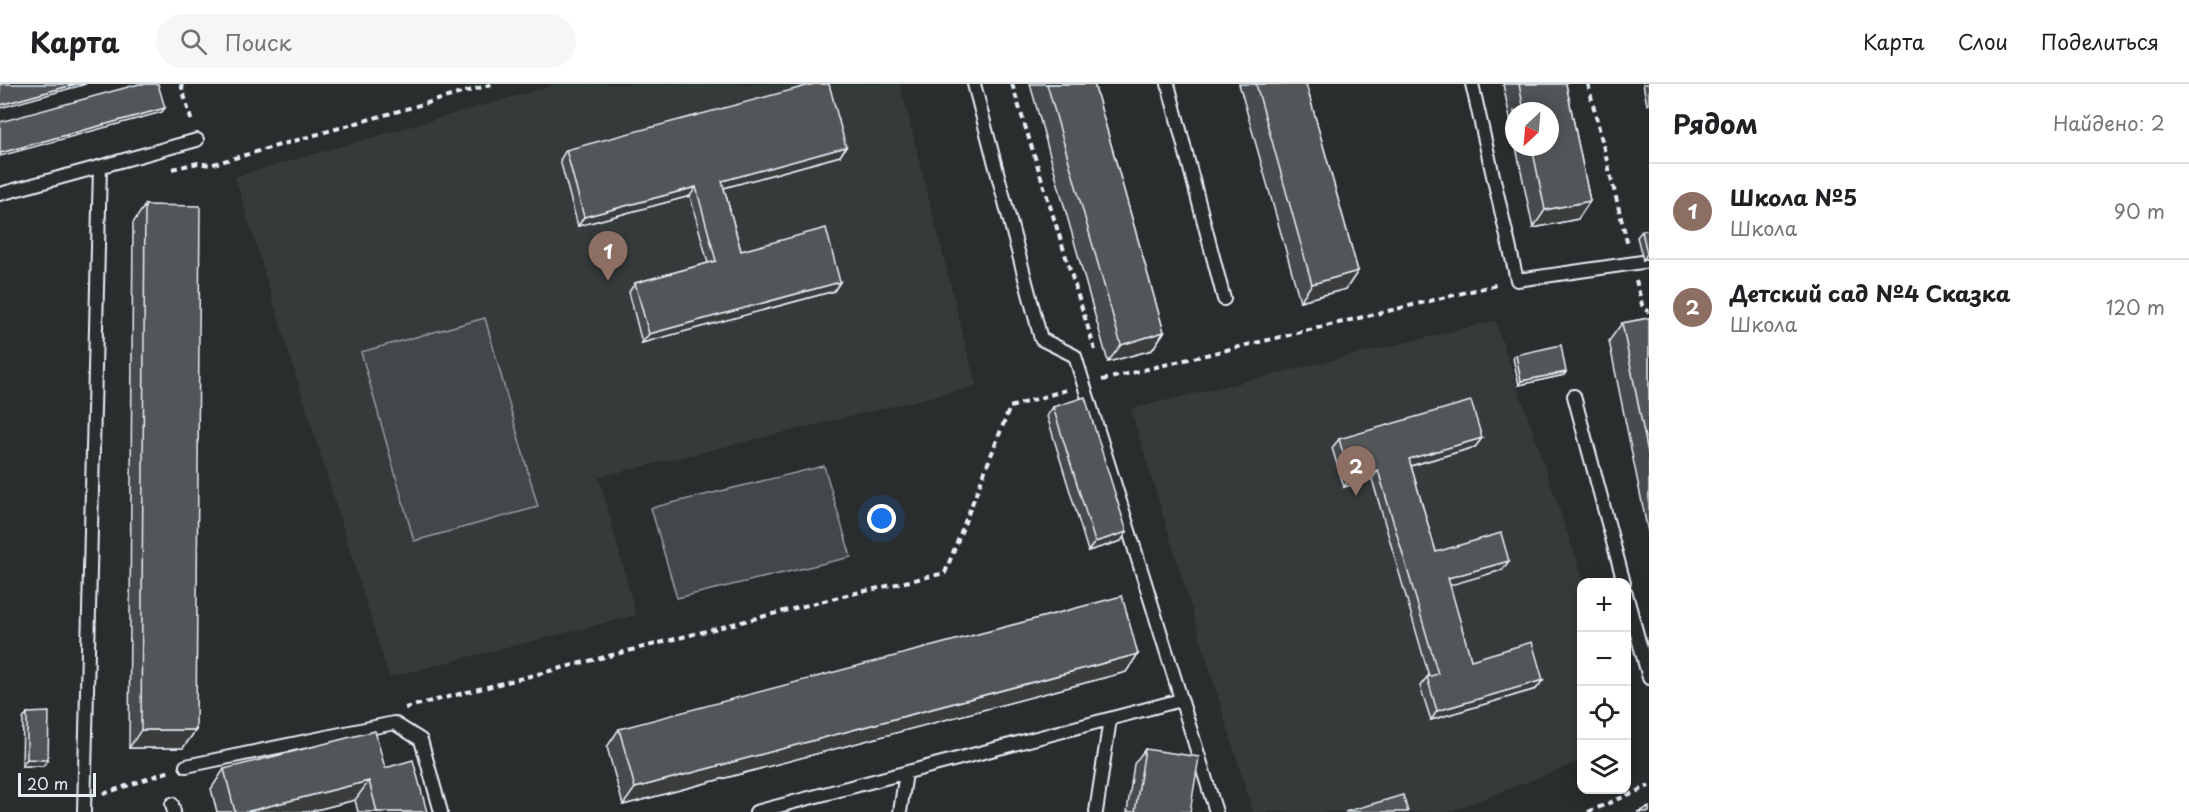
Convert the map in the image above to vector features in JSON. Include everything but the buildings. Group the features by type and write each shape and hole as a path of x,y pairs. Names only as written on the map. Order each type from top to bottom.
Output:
{"lane":[{"path":"974,84 1041,339 1075,356 1216,812"},
{"path":"1168,84 1224,299"},
{"path":"1472,84 1516,280 1649,261"},
{"path":"0,194 197,140"},
{"path":"85,807 100,167"},
{"path":"1574,396 1622,578"},
{"path":"1631,612 1649,678"},
{"path":"756,812 1181,700"},
{"path":"1096,812 1110,719"},
{"path":"186,766 394,723 422,740 441,812"},
{"path":"900,812 906,773"},
{"path":"808,812 810,798"}],"path":[{"path":"163,171 198,163 210,165 493,84"},
{"path":"1588,84 1642,305 1649,312"},
{"path":"394,723 406,706 843,596 945,573 1010,407 1084,384 1516,280"},
{"path":"85,807 105,793 186,766"},
{"path":"1588,812 1649,786"}],"shaded area":[{"path":"558,84 900,84 976,386 599,477 636,615 389,677 235,177"},
{"path":"485,318 538,507 414,541 361,352"},
{"path":"1495,321 1583,578 1577,578 1577,763 1449,812 1253,812 1131,409"},
{"path":"824,466 851,557 677,598 651,508"}],"place":[{"name":"Школа №5","path":"608,281"},
{"name":"Детский сад №4 Сказка","path":"1356,496"}]}
